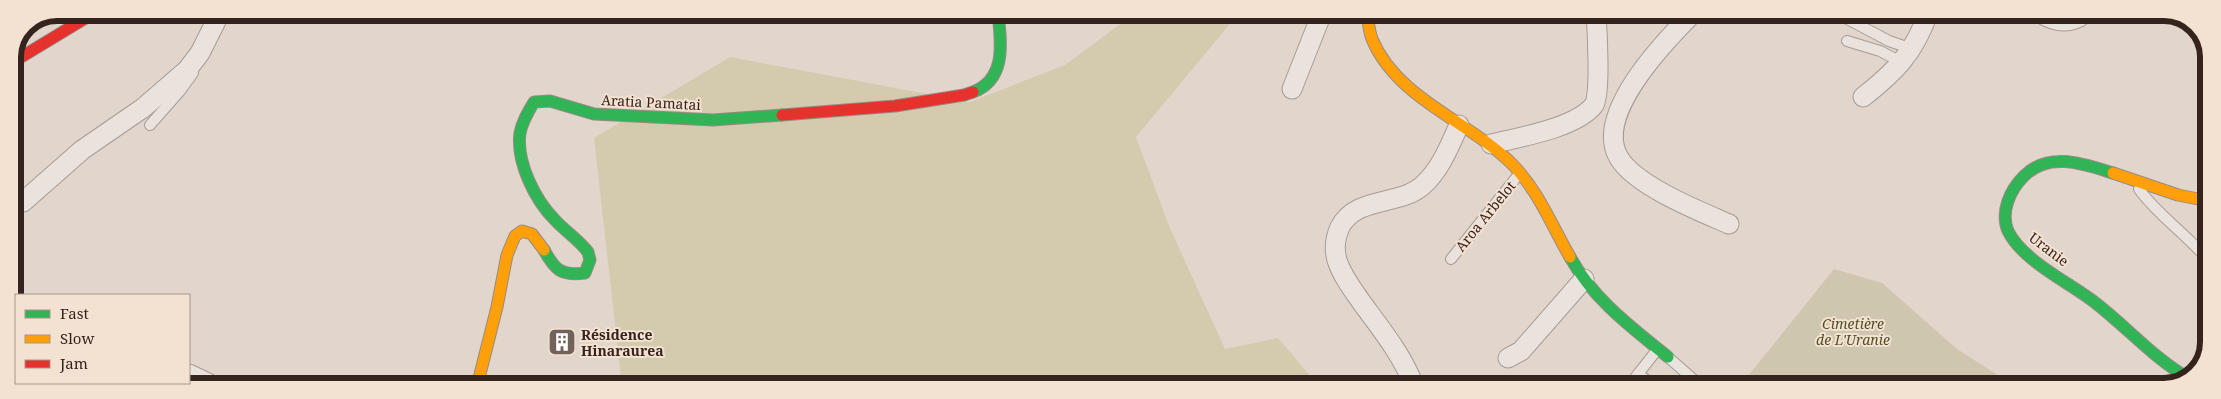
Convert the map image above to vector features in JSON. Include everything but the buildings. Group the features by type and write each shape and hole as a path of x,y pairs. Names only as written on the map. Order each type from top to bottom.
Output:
{"street":[{"path":"21,56 79,21"},
{"path":"23,202 82,150 150,102 187,70 200,53 216,21"},
{"name":"Aratia Pamatai","path":"479,377 497,307 507,255 515,236 522,231 527,231 535,236 562,274 572,277 585,273 590,262 588,251 553,219 535,194 524,167 519,138 525,115 534,102 550,101 594,114 713,120 895,106 964,95 983,88 998,68 1002,50 999,21"},
{"path":"1292,88 1319,22"},
{"name":"Aroa Arbelot","path":"1368,22 1371,37 1381,57 1396,74 1459,125 1491,144 1520,172 1540,202 1584,279 1601,301 1668,357"},
{"path":"1491,144 1572,121 1586,114 1597,99 1597,22"},
{"path":"1685,22 1648,63 1633,83 1616,124 1615,150 1630,170 1665,195 1729,224"},
{"path":"1863,97 1907,56 1924,22"},
{"path":"1409,378 1390,343 1348,282 1338,261 1335,245 1337,233 1350,214 1366,206 1408,194 1421,187 1431,177 1459,125"},
{"name":"Uranie","path":"2180,374 2169,368 2096,304 2026,253 2008,232 2005,210 2010,193 2032,168 2050,162 2068,161 2132,179 2189,199 2200,200"},
{"path":"1508,358 1521,351 1584,279"}],"lane":[{"path":"1853,22 1889,41 1907,56"},
{"path":"1847,41 1880,51 1907,56"},
{"path":"150,125 180,91 192,73 200,53"},
{"name":"Aroa Arbelot","path":"1451,259 1520,172"},
{"path":"2132,179 2155,209 2181,231 2199,251"},
{"path":"1635,378 1658,349"},
{"path":"1668,357 1692,378"},
{"path":"1638,374 1643,378"}],"shaded area":[{"path":"1124,22 1232,22 1136,137 1169,226 1225,349 1278,338 1312,378 621,377 594,138 730,57 970,102 1065,65"}],"green space":[{"name":"Cimetière de L'Uranie","path":"1834,269 1882,283 1957,349 2002,378 1747,378"}],"traffic: fast":[{"path":"973,92 984,86 997,69 1000,47 999,21"},
{"path":"544,250 555,267 564,272 585,273 590,260 588,252 548,212 528,180 521,156 520,133 534,102 550,101 594,114 713,120 782,115"},
{"path":"2113,173 2079,163 2067,162 2044,164 2034,168 2014,188 2008,202 2005,216 2008,231 2015,242 2034,261 2093,301 2163,361 2181,374"},
{"path":"1570,257 1590,287 1602,300 1627,324 1668,357"}],"traffic: slow":[{"path":"1368,22 1372,39 1383,60 1398,78 1435,108 1495,149 1521,174 1530,185 1570,257"},
{"path":"2113,173 2178,195 2200,199"},
{"path":"479,377 497,307 507,255 515,236 522,231 532,234 544,250"}],"traffic: jam":[{"path":"21,57 81,21"},
{"path":"782,115 895,106 973,92"}],"place":[{"name":"Résidence Hinaraurea","path":"562,342"}]}
